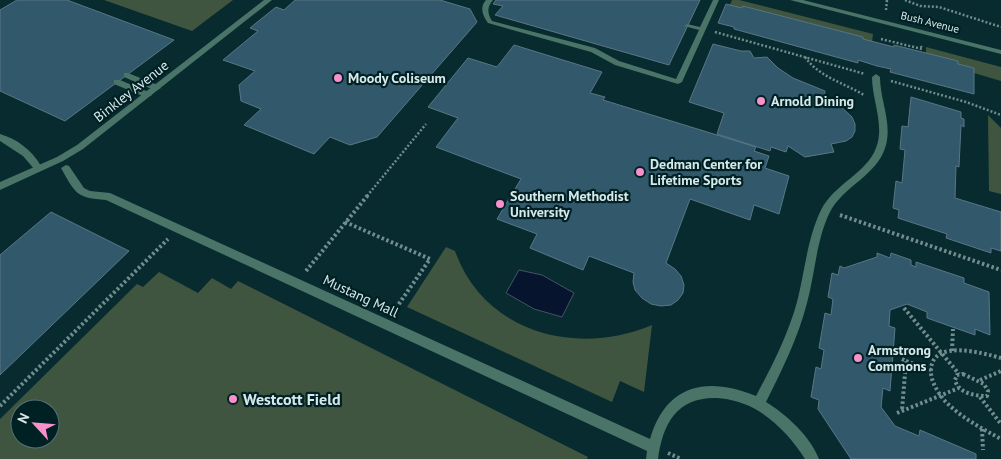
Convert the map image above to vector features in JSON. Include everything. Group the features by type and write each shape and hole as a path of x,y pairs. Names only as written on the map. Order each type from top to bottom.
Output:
{"street":[{"name":"Binkley Avenue","path":"0,186 60,159 80,147 268,0"},
{"name":"Bush Avenue","path":"794,0 1001,52"},
{"path":"759,404 794,327 802,303 817,234 826,210 837,192 875,161 881,148 885,132 875,87 876,77"},
{"path":"0,137 33,158 38,168"},
{"name":"Mustang Mall","path":"66,168 77,190 88,196 107,196 178,228 386,324 653,453"},
{"path":"653,453 661,426 672,408 683,399 707,392 733,394 759,404 784,421 813,459"}],"lane":[{"path":"490,0 486,4 484,14 490,22 593,50 617,63 678,82 716,0"},
{"path":"687,26 702,29"},
{"path":"126,75 157,88"},
{"path":"117,82 148,95"}],"path":[{"path":"885,13 887,0"},
{"path":"905,0 920,6 948,10 1001,27"},
{"path":"702,29 966,102 1001,115"},
{"path":"881,44 881,38 922,49 922,46 896,39"},
{"path":"805,57 809,64 823,74 854,89 879,105"},
{"path":"296,283 426,124"},
{"path":"826,210 1001,270"},
{"path":"345,222 430,258 386,324"},
{"path":"0,406 178,228"},
{"path":"904,308 959,374"},
{"path":"952,351 953,329"},
{"path":"1001,358 982,353 952,351 942,352 931,361 931,376 941,395 966,418 1001,439"},
{"path":"902,410 904,360 931,370"},
{"path":"980,380 1001,371"},
{"path":"980,397 987,396 987,385 964,374 956,375 954,382 959,388 980,397 1001,424"},
{"path":"897,413 959,388"},
{"path":"982,429 982,450"}],"green space":[{"path":"104,0 233,0 192,31"},
{"path":"732,0 739,0 873,34 872,42 863,39 863,37 744,6 742,8 730,5"},
{"path":"926,47 1001,67 1001,81 974,73 974,68 958,64 958,61 926,53"},
{"path":"988,115 1001,128 1001,194 989,191"},
{"path":"446,247 455,251 469,279 487,302 510,319 536,331 564,337 594,338 623,334 652,325 644,392 620,381 612,402 407,307"},
{"path":"159,272 198,293 212,278 231,289 238,281 588,457 587,459 0,459 0,419 10,409 10,449 60,449 60,399 20,399 137,284 143,287"}],"water":[{"path":"519,270 542,275 574,293 562,317 534,309 506,293"}],"building":[{"path":"17,0 67,0 174,40 65,121 0,91 0,10"},
{"name":"Moody Coliseum","path":"295,0 440,0 470,9 477,22 377,137 350,145 330,137 314,154 244,125 261,109 241,101 239,85 255,71 223,60 258,31 250,28 276,7 284,10"},
{"path":"496,0 700,0 669,65 495,15 503,6 493,4"},
{"path":"726,4 742,8 743,6 863,37 863,39 894,47 894,45 958,61 958,64 974,68 974,94 890,72 891,69 858,60 858,63 734,29 734,27 718,23"},
{"name":"Arnold Dining","path":"713,44 741,51 750,51 754,58 767,57 778,68 793,78 825,91 824,98 839,105 852,117 855,131 852,137 846,141 831,144 834,152 805,157 788,146 786,152 771,147 770,151 717,134 724,113 689,102"},
{"name":"Dedman Center for Lifetime Sports","path":"514,45 602,72 590,93 605,97 603,100 756,147 754,151 769,156 765,168 789,176 779,214 754,205 750,220 690,199 666,263 681,276 684,285 683,293 671,305 651,304 642,298 635,290 633,282 634,273 589,256 583,270 530,248 537,234 497,219 521,179 436,147 458,118 428,107 468,58 497,67"},
{"path":"911,97 961,112 961,118 964,119 964,127 961,125 959,167 956,166 955,198 1001,212 1001,251 991,248 991,253 946,238 947,234 898,218 899,210 893,208 896,181 902,183 905,150 900,149 902,126 908,127"},
{"path":"51,212 129,251 0,375 0,255"},
{"name":"Armstrong Commons","path":"877,253 890,258 891,253 911,260 911,265 916,267 916,262 964,278 964,283 989,292 990,335 975,329 975,335 927,318 927,312 907,304 890,310 889,326 895,328 890,391 883,388 881,407 895,426 919,436 920,430 976,454 976,459 851,459 818,409 819,400 811,397 816,367 821,369 824,350 819,348 825,313 831,315 833,299 828,297 832,273 838,275 840,266 844,268 877,257"}],"place":[{"name":"Moody Coliseum","path":"338,78"},
{"name":"Arnold Dining","path":"761,101"},
{"name":"Dedman Center for Lifetime Sports","path":"640,172"},
{"name":"Southern Methodist University","path":"500,204"},
{"name":"Armstrong Commons","path":"858,358"},
{"name":"Westcott Field","path":"233,399"}]}
